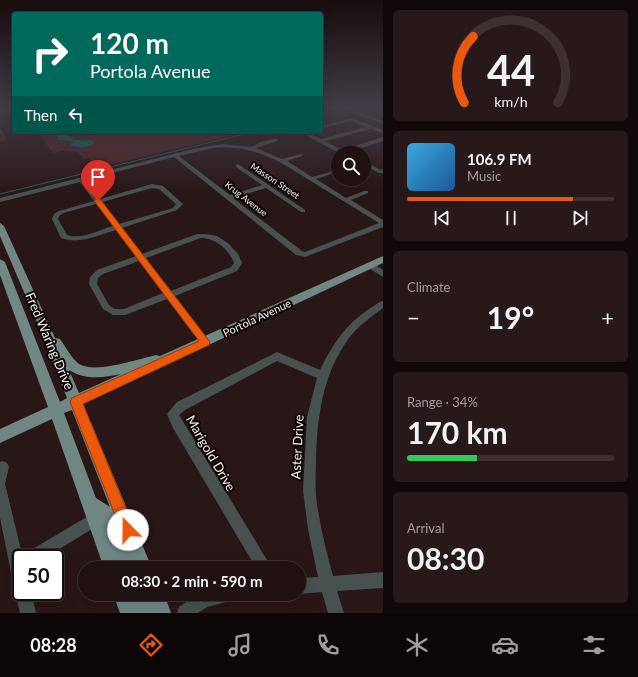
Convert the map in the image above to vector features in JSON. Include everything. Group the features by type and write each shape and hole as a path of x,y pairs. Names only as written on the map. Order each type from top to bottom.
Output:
{"main road":[{"name":"Fred Waring Drive","path":"0,226 45,327 140,561"},
{"name":"Portola Avenue","path":"0,436 176,356 383,259"},
{"name":"Fred Waring Drive","path":"0,262 111,561"},
{"path":"45,327 73,367 81,371 99,373 176,356"},
{"path":"93,512 100,509 106,515 124,561"},
{"path":"126,601 130,613"},
{"path":"140,601 144,613"},
{"path":"157,601 161,613"}],"street":[{"path":"309,136 331,146"},
{"path":"320,141 340,136"},
{"path":"361,146 383,139"},
{"path":"252,148 275,140"},
{"path":"0,200 218,146 233,146 252,148 266,152 282,160 383,224"},
{"path":"282,160 300,155"},
{"name":"Krug Avenue","path":"176,156 230,197 299,253 305,255 383,224"},
{"name":"Masson Street","path":"238,166 303,211"},
{"path":"371,167 381,172 383,171"},
{"path":"310,179 331,172"},
{"path":"81,179 205,342"},
{"path":"152,186 161,187 180,204 175,209 117,227 82,238 72,239 64,236 55,219 56,215 61,212 152,186"},
{"path":"230,197 266,186"},
{"path":"346,200 366,192"},
{"path":"200,236 209,236 217,239 237,257 238,263 234,269 168,295 125,312 113,312 106,307 93,284 94,277 100,272 200,236"},
{"path":"370,265 383,274"},
{"name":"Aster Drive","path":"336,613 327,585 310,499 310,432 322,375 335,350 349,331 375,308 383,304"},
{"name":"Marigold Drive","path":"260,561 177,424 173,414 181,406 277,356 322,375"},
{"path":"0,481 3,468"},
{"path":"0,486 15,549"},
{"path":"43,549 93,512"},
{"path":"306,586 383,580"},
{"path":"25,601 28,613"},
{"path":"185,613 201,601"}],"shaded area":[{"path":"40,136 231,136 97,168 89,158 84,159 78,152 63,151 53,153"}],"water":[{"path":"57,136 68,136 73,138 73,140 89,140 94,142 93,144 85,147 79,147 70,145 73,142 71,141 58,140"}],"waterway":[{"path":"0,194 238,136"}],"route":[{"path":"98,201 205,342 76,402 128,530"}]}
